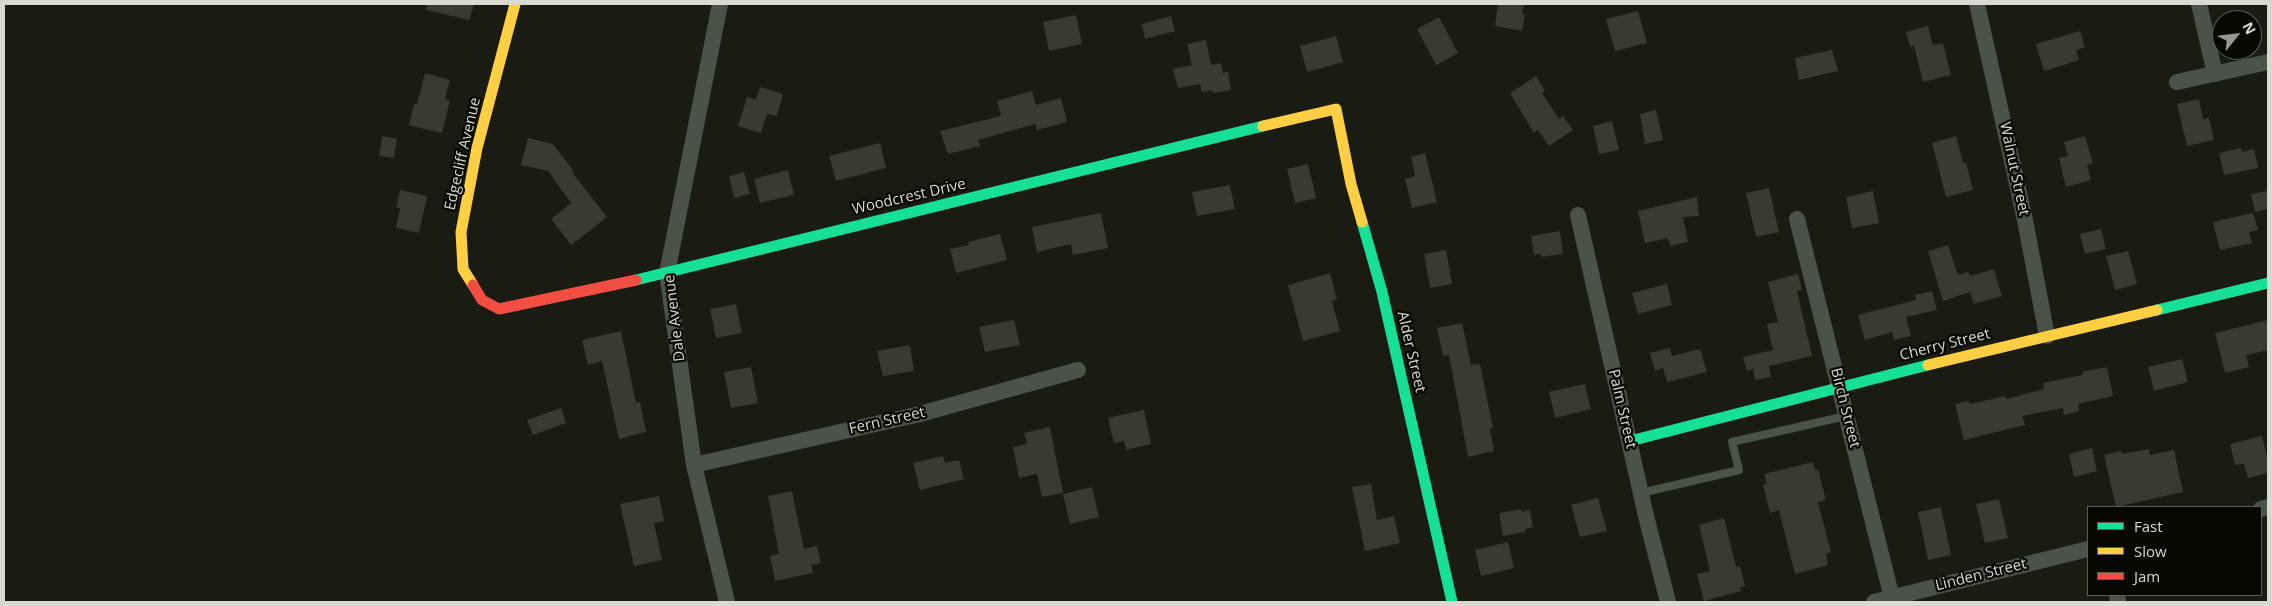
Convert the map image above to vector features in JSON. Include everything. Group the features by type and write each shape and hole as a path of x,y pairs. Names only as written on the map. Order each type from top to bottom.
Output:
{"street":[{"name":"Edgecliff Avenue","path":"488,304 482,300 463,269 462,232 477,148 515,4"},
{"name":"Dale Avenue","path":"720,4 667,273 694,465 727,602"},
{"name":"Walnut Street","path":"1978,4 2025,220 2047,336"},
{"path":"2199,4 2215,74"},
{"path":"2177,82 2268,62"},
{"name":"Woodcrest Drive","path":"488,304 499,309 667,273 792,240 1336,109"},
{"name":"Alder Street","path":"1336,109 1351,184 1382,292 1395,347 1452,602"},
{"name":"Palm Street","path":"1578,215 1641,493 1668,602"},
{"name":"Birch Street","path":"1797,219 1846,416 1882,601"},
{"name":"Cherry Street","path":"1630,441 1839,386 2268,283"},
{"name":"Fern Street","path":"694,465 920,414 1078,370"},
{"name":"Linden Street","path":"1882,601 2087,549"}],"lane":[{"path":"1641,493 1739,470 1732,442 1846,416"}],"building":[{"path":"427,4 474,4 469,20 426,10"},
{"path":"1498,4 1524,4 1522,14 1525,14 1522,31 1495,26"},
{"path":"1638,11 1647,43 1615,51 1606,19"},
{"path":"1076,15 1082,44 1049,51 1043,22"},
{"path":"1171,16 1175,31 1145,39 1142,24"},
{"path":"1439,17 1458,53 1436,65 1417,29"},
{"path":"1928,26 1933,45 1943,43 1951,75 1923,82 1914,46 1910,47 1906,32"},
{"path":"2080,31 2085,47 2076,50 2079,60 2044,71 2036,44"},
{"path":"1336,36 1343,62 1307,72 1300,46"},
{"path":"1206,40 1211,65 1221,63 1223,73 1228,72 1231,90 1213,93 1212,90 1202,92 1200,84 1178,88 1173,69 1192,65 1187,44"},
{"path":"1832,50 1838,71 1799,80 1795,58"},
{"path":"425,73 450,80 445,99 450,100 442,133 409,125"},
{"path":"1536,76 1545,91 1542,93 1559,119 1563,116 1573,130 1549,146 1538,130 1534,133 1510,93"},
{"path":"760,87 783,94 777,116 767,114 761,133 738,126 747,97 756,100"},
{"path":"1032,91 1036,105 1061,98 1067,122 1037,130 1036,124 978,140 980,146 948,154 940,131 1001,116 997,101"},
{"path":"2199,99 2203,119 2209,118 2214,140 2187,146 2177,104"},
{"path":"1656,110 1663,140 1645,144 1640,114"},
{"path":"1612,121 1619,150 1599,154 1593,126"},
{"path":"382,136 397,139 394,158 379,156"},
{"path":"1956,136 1963,163 1966,162 1973,190 1946,197 1932,143"},
{"path":"2085,136 2093,163 2087,165 2091,180 2066,187 2059,158 2068,156 2064,142"},
{"path":"528,138 553,144 607,217 571,245 551,219 571,203 548,171 521,165"},
{"path":"880,143 886,168 836,181 829,156"},
{"path":"2241,148 2242,152 2254,149 2258,168 2224,175 2219,153"},
{"path":"1425,153 1437,202 1412,208 1405,179 1415,176 1411,157"},
{"path":"1308,164 1316,198 1295,203 1287,169"},
{"path":"788,170 794,195 760,203 754,179"},
{"path":"744,172 750,194 734,198 729,176"},
{"path":"1230,185 1235,209 1197,216 1192,192"},
{"path":"1769,188 1779,232 1756,237 1746,193"},
{"path":"400,190 427,196 419,233 396,228 400,208 396,207"},
{"path":"1873,191 1879,223 1852,228 1846,197"},
{"path":"2268,191 2268,209 2255,212 2251,194"},
{"path":"1697,197 1699,216 1683,217 1688,242 1670,246 1668,238 1645,243 1638,211"},
{"path":"1101,213 1108,248 1073,255 1071,244 1037,252 1032,227"},
{"path":"2253,213 2258,230 2249,232 2252,243 2220,250 2213,222"},
{"path":"2101,229 2106,249 2085,254 2080,234"},
{"path":"1560,231 1563,254 1541,257 1541,254 1534,255 1531,236"},
{"path":"1000,234 1007,260 956,273 950,249 969,245 968,242"},
{"path":"1948,245 1958,275 1968,272 1970,276 1994,269 2002,296 1974,304 1970,292 1943,301 1928,251"},
{"path":"1446,250 1452,284 1430,288 1424,254"},
{"path":"2128,251 2137,284 2115,290 2106,256"},
{"path":"1330,273 1337,300 1332,301 1340,331 1303,341 1288,285"},
{"path":"1798,274 1802,290 1797,291 1812,356 1769,366 1771,377 1755,380 1753,369 1747,371 1743,357 1773,350 1767,324 1778,322 1768,282"},
{"path":"1667,284 1672,305 1638,314 1632,293"},
{"path":"1932,291 1937,310 1906,317 1911,336 1894,340 1892,332 1865,340 1858,315 1916,300 1915,295"},
{"path":"736,304 742,333 716,338 710,309"},
{"path":"1014,320 1020,345 985,352 979,327"},
{"path":"2268,320 2268,350 2246,355 2249,367 2225,373 2215,333"},
{"path":"1462,323 1471,365 1480,364 1493,428 1490,429 1494,451 1468,457 1449,355 1443,356 1437,328"},
{"path":"621,331 636,403 640,402 646,432 619,439 602,361 588,365 582,340"},
{"path":"910,345 914,371 883,376 877,351"},
{"path":"1670,348 1672,356 1700,349 1707,372 1667,382 1663,368 1655,371 1650,353"},
{"path":"2182,359 2188,382 2154,391 2148,367"},
{"path":"751,367 758,403 731,408 724,372"},
{"path":"2107,367 2113,396 2078,404 2079,411 2064,415 2063,408 2022,416 2025,425 1964,440 1955,404 1969,401 1970,404 2005,396 2006,399 2044,389 2043,383 2083,375 2082,372"},
{"path":"1585,384 1591,409 1555,418 1549,392"},
{"path":"561,408 566,423 533,435 527,420"},
{"path":"1144,410 1151,444 1126,450 1124,441 1114,443 1108,418"},
{"path":"1050,427 1063,493 1042,497 1037,474 1019,478 1013,447 1027,444 1024,433"},
{"path":"2262,436 2268,462 2268,473 2248,478 2244,464 2235,465 2230,444"},
{"path":"2092,448 2097,471 2074,477 2069,454"},
{"path":"2149,449 2150,455 2174,450 2183,492 2116,506 2104,455 2121,451 2122,454"},
{"path":"943,456 945,463 959,460 964,479 920,490 913,463"},
{"path":"1813,462 1815,470 1818,469 1826,500 1818,502 1831,552 1826,554 1828,565 1795,574 1779,510 1770,513 1763,485 1767,484 1764,474"},
{"path":"1371,484 1377,520 1394,516 1400,543 1365,551 1352,487"},
{"path":"1092,487 1099,517 1070,524 1063,494"},
{"path":"792,491 804,549 817,546 821,563 811,565 813,573 775,581 770,556 779,554 768,496"},
{"path":"659,496 664,521 654,523 662,560 634,566 620,504"},
{"path":"1598,498 1607,531 1580,537 1571,505"},
{"path":"1999,499 2008,538 1985,543 1976,504"},
{"path":"1941,507 1951,555 1928,560 1918,512"},
{"path":"1521,509 1521,512 1530,510 1533,527 1525,529 1525,532 1503,536 1499,513"},
{"path":"1724,518 1736,567 1740,566 1745,586 1740,587 1741,591 1704,601 1697,574 1710,571 1699,525"},
{"path":"1508,542 1514,568 1481,576 1475,550"}],"traffic: fast":[{"path":"636,280 1263,126"},
{"path":"1362,222 1382,292 1452,602"},
{"path":"2157,310 2268,283"},
{"path":"1630,441 1928,365"}],"traffic: slow":[{"path":"473,285 463,269 461,232 477,148 515,4"},
{"path":"1263,126 1336,109 1351,184 1362,222"},
{"path":"1928,365 2157,310"}],"traffic: jam":[{"path":"473,285 482,300 499,309 636,280"}]}
